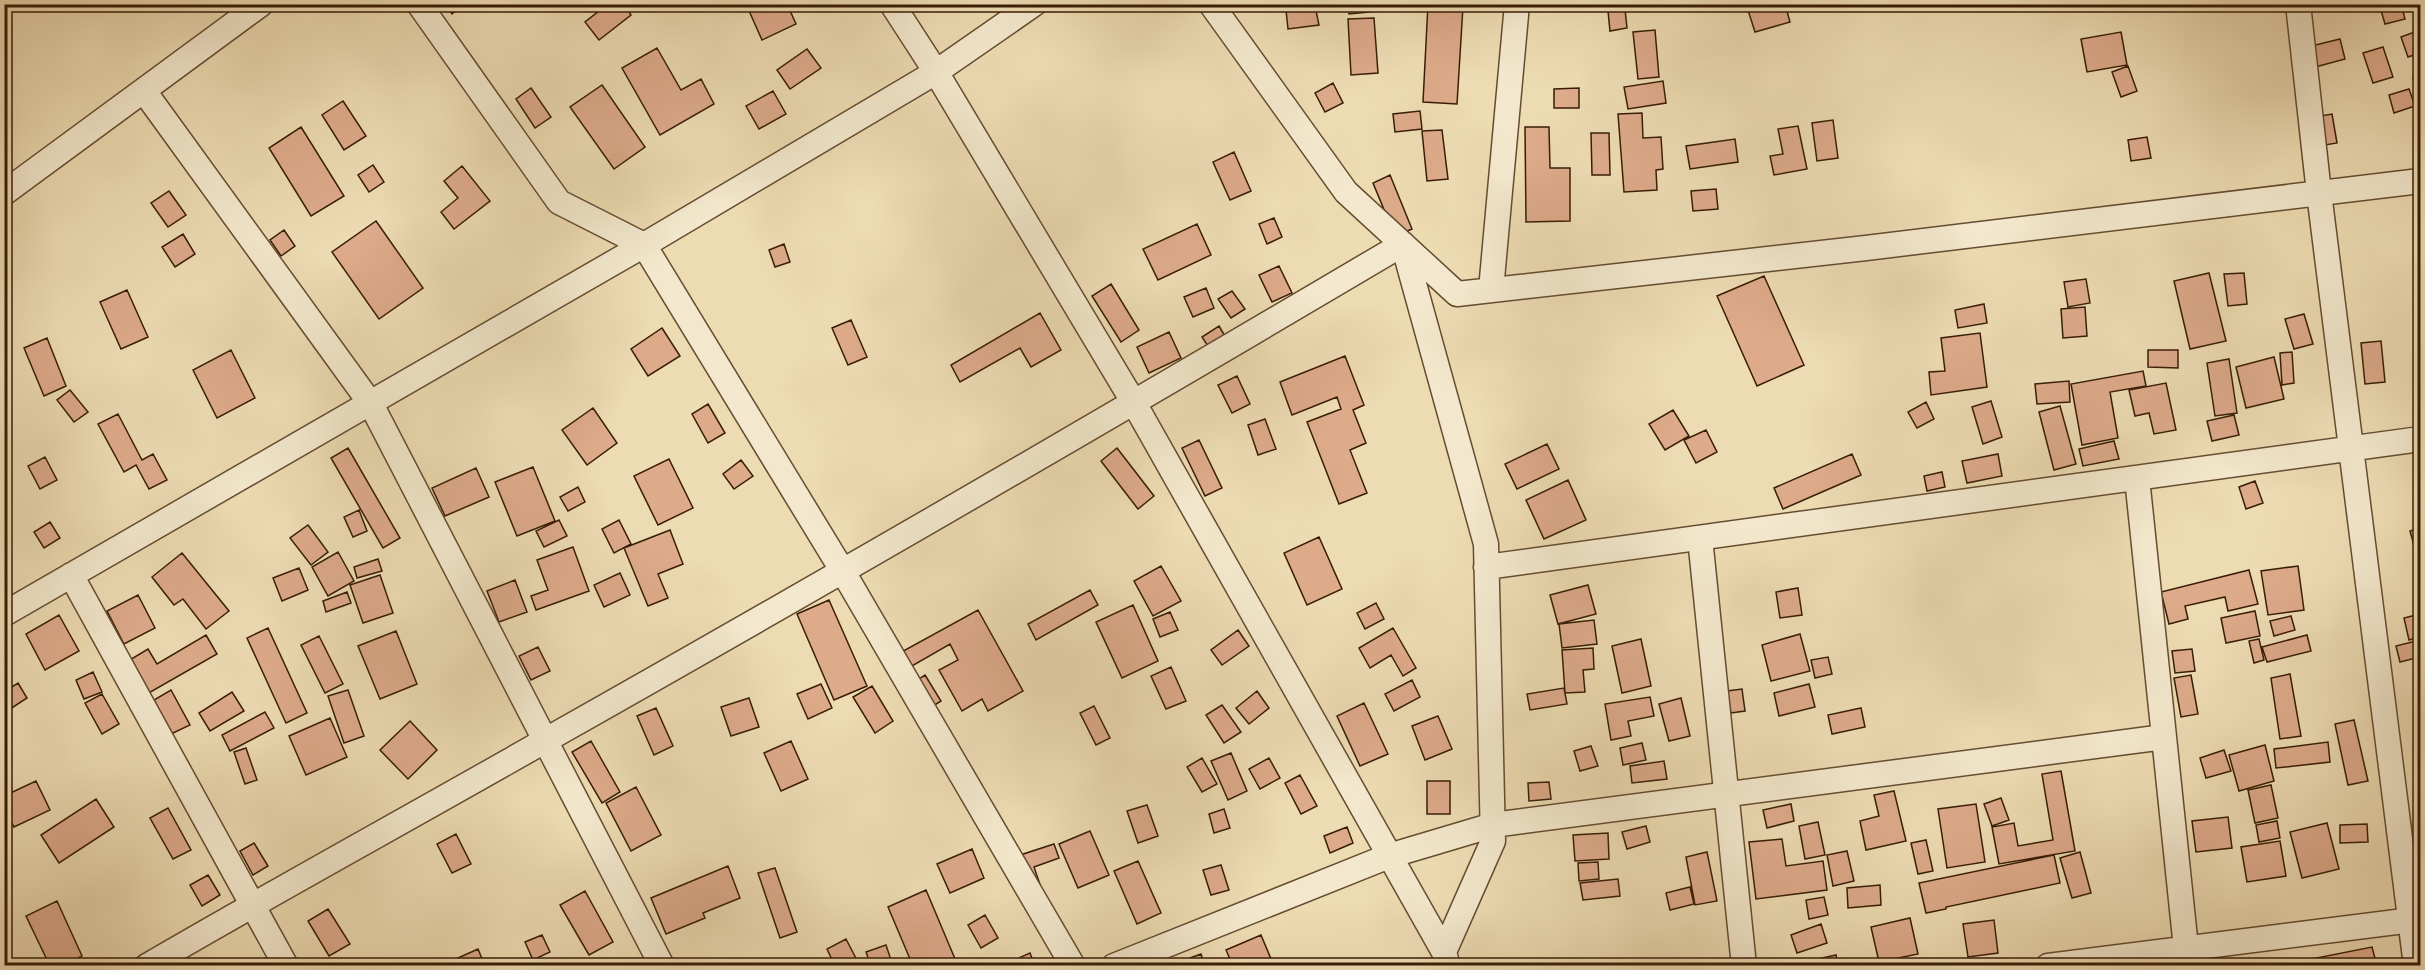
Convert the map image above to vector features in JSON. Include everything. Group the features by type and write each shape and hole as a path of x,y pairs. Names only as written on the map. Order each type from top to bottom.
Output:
{"street":[{"path":"4,193 261,4"},
{"path":"419,4 559,202 644,245 842,570 1074,966"},
{"path":"892,4 936,72 1134,403 1446,959"},
{"path":"4,614 644,245 936,72 1034,4"},
{"path":"1211,4 1346,192 1457,294 1866,248 2421,181"},
{"path":"1491,290 1517,4"},
{"path":"2298,4 2351,448 2415,919 2416,966"},
{"path":"144,90 371,404 662,966"},
{"path":"147,966 252,904 546,740 1134,403 1403,244"},
{"path":"1403,244 1486,544 1493,841 1446,959"},
{"path":"1486,567 2421,439"},
{"path":"2137,478 2186,948"},
{"path":"1700,538 1743,966"},
{"path":"70,575 286,966"},
{"path":"1114,966 1389,856 1492,825 2164,737"},
{"path":"2048,966 2415,919"}],"building":[{"path":"445,4 464,4 452,14"},
{"path":"590,4 603,4 595,11"},
{"path":"608,4 624,4 631,15 599,40 585,22"},
{"path":"746,4 787,4 796,24 762,40"},
{"path":"1348,4 1378,4 1379,11 1349,14"},
{"path":"1428,4 1463,6 1457,104 1423,102"},
{"path":"1746,4 1785,4 1790,22 1755,32"},
{"path":"2401,4 2405,19 2385,24 2380,7"},
{"path":"1315,6 1319,25 1288,29 1286,10"},
{"path":"1625,9 1627,28 1610,31 1608,11"},
{"path":"1374,18 1378,73 1351,75 1348,19"},
{"path":"1655,30 1659,77 1638,79 1633,32"},
{"path":"2420,30 2420,53 2408,57 2401,37"},
{"path":"2121,32 2127,65 2087,72 2081,39"},
{"path":"2340,39 2345,59 2308,69 2303,48"},
{"path":"2383,47 2393,77 2373,83 2363,53"},
{"path":"657,48 681,90 701,79 714,104 660,135 622,68"},
{"path":"807,49 821,68 790,89 777,70"},
{"path":"2128,66 2137,91 2121,97 2112,72"},
{"path":"2420,77 2420,107 2417,107 2413,78"},
{"path":"1663,81 1666,103 1628,109 1624,87"},
{"path":"1333,83 1343,103 1325,112 1315,93"},
{"path":"602,85 645,147 614,169 570,107"},
{"path":"531,88 551,117 535,128 516,99"},
{"path":"1579,88 1579,108 1554,108 1554,89"},
{"path":"2409,89 2415,106 2394,113 2389,95"},
{"path":"773,91 786,114 759,129 746,106"},
{"path":"343,101 366,136 344,150 322,115"},
{"path":"1420,111 1422,129 1395,132 1393,114"},
{"path":"1642,113 1643,138 1661,137 1663,169 1656,170 1657,190 1624,192 1618,114"},
{"path":"2332,114 2337,143 2319,146 2314,117"},
{"path":"1833,120 1838,158 1817,161 1812,123"},
{"path":"1798,126 1807,169 1774,175 1770,156 1783,154 1778,129"},
{"path":"301,127 344,196 311,216 269,148"},
{"path":"1525,127 1549,127 1550,168 1570,168 1570,221 1526,222"},
{"path":"1442,130 1448,179 1427,181 1422,131"},
{"path":"1591,133 1609,133 1610,175 1592,175"},
{"path":"2147,137 2151,158 2131,161 2128,140"},
{"path":"1735,139 1738,162 1690,169 1686,146"},
{"path":"1234,152 1251,191 1230,200 1213,162"},
{"path":"373,165 384,182 369,192 358,175"},
{"path":"462,166 490,201 454,229 441,212 458,198 444,181"},
{"path":"1390,175 1412,229 1395,236 1373,183"},
{"path":"1716,189 1718,209 1693,211 1691,191"},
{"path":"169,191 186,215 168,227 151,203"},
{"path":"1274,218 1282,237 1267,244 1259,224"},
{"path":"376,221 423,288 379,319 332,252"},
{"path":"1197,224 1211,255 1158,280 1143,249"},
{"path":"284,230 295,246 281,256 270,240"},
{"path":"183,234 195,254 175,267 162,247"},
{"path":"784,244 790,262 775,267 769,250"},
{"path":"1279,266 1292,293 1272,302 1259,275"},
{"path":"2209,273 2226,341 2190,349 2174,281"},
{"path":"2244,273 2247,304 2228,306 2224,274"},
{"path":"1764,276 1804,365 1757,386 1717,296"},
{"path":"2086,279 2090,303 2068,307 2064,282"},
{"path":"1111,284 1139,330 1121,342 1092,296"},
{"path":"1206,288 1214,308 1193,317 1184,297"},
{"path":"127,290 148,337 121,349 100,302"},
{"path":"1232,291 1245,309 1231,318 1218,299"},
{"path":"1984,304 1987,323 1958,328 1955,310"},
{"path":"2085,307 2087,336 2063,338 2061,309"},
{"path":"1040,313 1061,350 1031,367 1020,348 960,382 951,365"},
{"path":"2304,314 2313,344 2294,349 2285,319"},
{"path":"851,320 867,357 848,365 832,328"},
{"path":"1219,326 1229,343 1213,354 1202,337"},
{"path":"662,328 680,356 648,376 631,349"},
{"path":"1169,332 1181,358 1149,373 1137,347"},
{"path":"1980,333 1987,387 1931,395 1929,372 1945,371 1941,338"},
{"path":"47,338 66,386 44,396 24,348"},
{"path":"2381,341 2385,382 2365,384 2361,343"},
{"path":"231,350 255,398 217,418 193,370"},
{"path":"2148,350 2178,350 2178,368 2148,367"},
{"path":"2292,352 2294,383 2282,385 2280,353"},
{"path":"1345,356 1364,405 1353,410 1366,443 1350,450 1367,493 1339,504 1307,422 1341,409 1337,397 1292,415 1280,382"},
{"path":"2274,357 2284,399 2246,408 2236,367"},
{"path":"2229,359 2237,413 2215,416 2207,363"},
{"path":"2143,371 2146,386 2110,392 2118,438 2082,445 2071,384"},
{"path":"1237,376 1250,404 1232,413 1218,385"},
{"path":"2069,381 2070,402 2037,404 2035,384"},
{"path":"2166,383 2176,430 2154,434 2149,413 2135,416 2129,390"},
{"path":"70,390 88,412 74,422 57,400"},
{"path":"1991,401 2002,437 1983,444 1972,407"},
{"path":"1926,402 1934,419 1917,428 1908,412"},
{"path":"708,404 725,433 708,443 692,414"},
{"path":"2060,406 2076,464 2054,470 2039,412"},
{"path":"593,408 617,443 587,465 562,430"},
{"path":"1673,410 1689,436 1665,450 1649,424"},
{"path":"118,414 142,460 153,454 167,480 149,489 136,465 124,472 98,424"},
{"path":"2234,415 2239,435 2212,441 2207,421"},
{"path":"1265,419 1276,449 1258,455 1248,425"},
{"path":"1706,430 1717,452 1696,463 1684,440"},
{"path":"1199,440 1222,488 1205,496 1182,448"},
{"path":"2114,441 2119,459 2083,466 2079,449"},
{"path":"1547,444 1559,469 1517,489 1505,464"},
{"path":"348,448 400,538 383,548 331,458"},
{"path":"1117,448 1154,496 1138,509 1101,461"},
{"path":"1852,454 1861,475 1783,509 1774,488"},
{"path":"1998,454 2002,476 1967,483 1962,461"},
{"path":"45,457 57,480 40,489 28,466"},
{"path":"669,459 693,508 658,525 634,476"},
{"path":"741,460 753,476 734,489 723,474"},
{"path":"533,467 555,521 517,536 495,482"},
{"path":"476,468 489,497 445,516 432,488"},
{"path":"1942,472 1945,487 1927,491 1924,476"},
{"path":"1568,480 1586,520 1544,539 1526,500"},
{"path":"2255,481 2263,503 2246,509 2239,487"},
{"path":"578,487 585,502 568,511 560,497"},
{"path":"359,510 367,531 353,537 344,517"},
{"path":"559,520 567,536 544,547 536,531"},
{"path":"619,520 631,544 614,553 602,529"},
{"path":"50,522 60,538 44,548 34,532"},
{"path":"308,525 328,552 311,565 290,538"},
{"path":"2420,528 2420,567 2410,531"},
{"path":"670,530 683,564 658,574 668,598 648,606 624,548"},
{"path":"1319,537 1342,589 1307,605 1284,553"},
{"path":"573,547 589,591 536,610 531,596 548,590 537,560"},
{"path":"338,552 354,581 328,596 312,567"},
{"path":"182,553 229,611 206,629 183,599 174,605 152,577"},
{"path":"378,559 382,571 357,578 354,567"},
{"path":"1161,566 1181,601 1153,616 1134,581"},
{"path":"2298,566 2304,610 2268,615 2261,571"},
{"path":"299,568 308,590 282,601 273,578"},
{"path":"2249,570 2258,604 2228,611 2225,597 2185,606 2188,619 2169,624 2161,592"},
{"path":"620,573 630,595 604,607 594,585"},
{"path":"380,575 393,613 363,623 350,585"},
{"path":"515,580 527,612 499,622 487,591"},
{"path":"1588,585 1596,614 1558,624 1550,595"},
{"path":"1798,588 1802,615 1780,618 1776,592"},
{"path":"1090,590 1098,605 1036,640 1028,624"},
{"path":"347,592 351,603 326,612 323,601"},
{"path":"138,595 155,628 124,644 107,611"},
{"path":"829,600 867,686 834,700 797,614"},
{"path":"1376,603 1384,619 1365,629 1357,613"},
{"path":"1133,605 1158,661 1122,678 1096,622"},
{"path":"978,610 1023,691 988,711 982,699 962,711 939,670 958,660 950,644 905,670 896,655"},
{"path":"2255,611 2260,636 2226,643 2221,618"},
{"path":"1170,612 1178,630 1160,637 1153,619"},
{"path":"2420,614 2420,637 2409,640 2404,618"},
{"path":"59,615 79,651 45,670 26,634"},
{"path":"2291,616 2295,630 2274,636 2270,621"},
{"path":"1594,620 1597,644 1562,648 1559,624"},
{"path":"268,628 307,713 286,723 247,638"},
{"path":"1393,628 1416,668 1403,676 1391,655 1370,668 1359,648"},
{"path":"1238,630 1249,646 1222,665 1211,650"},
{"path":"396,631 417,684 380,699 358,646"},
{"path":"1800,634 1810,671 1771,681 1762,645"},
{"path":"206,635 217,654 147,694 128,661 148,649 157,664"},
{"path":"2307,635 2311,651 2267,662 2262,647"},
{"path":"319,636 343,684 325,693 301,645"},
{"path":"1641,639 1651,686 1622,693 1612,646"},
{"path":"2259,639 2264,660 2254,663 2249,641"},
{"path":"2420,640 2420,657 2400,662 2396,646"},
{"path":"538,647 550,671 531,680 519,656"},
{"path":"1593,648 1594,669 1583,670 1585,692 1565,693 1562,650"},
{"path":"2192,649 2195,671 2175,673 2172,651"},
{"path":"1828,657 1832,674 1815,678 1811,660"},
{"path":"1171,667 1186,701 1166,709 1151,676"},
{"path":"93,672 102,692 84,699 76,680"},
{"path":"2290,674 2301,736 2280,739 2271,678"},
{"path":"925,675 941,701 927,710 911,684"},
{"path":"2191,675 2198,714 2181,717 2174,678"},
{"path":"1412,680 1420,697 1394,711 1385,694"},
{"path":"18,683 27,698 4,713 4,692"},
{"path":"821,684 832,708 808,719 797,694"},
{"path":"1809,684 1815,707 1779,716 1774,693"},
{"path":"872,686 893,721 875,733 853,697"},
{"path":"1564,688 1567,704 1530,710 1527,694"},
{"path":"1742,689 1745,711 1731,713 1727,691"},
{"path":"171,690 190,725 171,734 154,700"},
{"path":"348,690 364,736 344,743 328,696"},
{"path":"1257,691 1269,708 1249,724 1236,708"},
{"path":"232,692 244,711 210,731 199,713"},
{"path":"102,694 119,724 102,734 85,703"},
{"path":"1650,697 1654,716 1628,721 1631,736 1611,740 1605,704"},
{"path":"749,698 759,727 731,736 721,707"},
{"path":"1681,698 1690,736 1669,741 1659,704"},
{"path":"1364,703 1388,754 1360,766 1337,716"},
{"path":"1222,705 1241,732 1224,743 1206,715"},
{"path":"1094,706 1110,738 1096,745 1080,713"},
{"path":"656,708 673,746 654,755 637,716"},
{"path":"1861,708 1865,727 1832,734 1828,715"},
{"path":"265,712 274,728 230,751 222,735"},
{"path":"1438,716 1452,749 1425,760 1412,726"},
{"path":"330,718 347,757 306,775 289,736"},
{"path":"2354,720 2368,781 2348,785 2335,724"},
{"path":"410,721 437,750 408,779 380,750"},
{"path":"591,741 620,792 602,803 572,752"},
{"path":"791,741 808,779 781,791 764,753"},
{"path":"2328,742 2330,762 2276,768 2274,749"},
{"path":"1642,743 1646,760 1623,765 1620,748"},
{"path":"2265,745 2274,781 2239,791 2229,755"},
{"path":"1591,746 1598,766 1580,771 1574,751"},
{"path":"246,748 257,780 245,784 234,752"},
{"path":"2224,750 2231,771 2206,778 2200,758"},
{"path":"1231,753 1247,791 1228,800 1211,761"},
{"path":"1202,758 1217,784 1202,792 1187,767"},
{"path":"1269,758 1280,778 1260,789 1249,769"},
{"path":"1664,761 1667,779 1632,783 1630,766"},
{"path":"2061,771 2075,851 1999,864 1992,827 2014,823 2018,846 2053,840 2042,774"},
{"path":"1300,775 1317,806 1301,814 1285,783"},
{"path":"36,781 50,810 14,827 4,808 4,796"},
{"path":"1427,781 1450,781 1450,814 1427,814"},
{"path":"1549,782 1551,799 1529,801 1528,783"},
{"path":"2271,785 2278,818 2255,823 2248,790"},
{"path":"636,787 661,835 631,851 606,803"},
{"path":"1894,791 1906,841 1866,850 1860,821 1879,816 1874,795"},
{"path":"2001,798 2009,820 1992,826 1984,804"},
{"path":"96,799 114,827 59,863 41,835"},
{"path":"1791,804 1794,821 1767,828 1763,810"},
{"path":"1976,804 1985,862 1947,868 1938,809"},
{"path":"1147,805 1158,836 1138,843 1127,811"},
{"path":"168,808 191,850 173,859 150,818"},
{"path":"1224,809 1230,828 1214,833 1209,814"},
{"path":"2228,817 2232,848 2196,852 2192,821"},
{"path":"2277,821 2280,838 2259,842 2256,825"},
{"path":"1818,822 1825,855 1805,859 1799,826"},
{"path":"2327,823 2339,869 2302,878 2290,832"},
{"path":"2367,824 2368,842 2340,843 2340,825"},
{"path":"1646,826 1650,842 1627,849 1622,832"},
{"path":"1347,827 1353,843 1330,853 1324,836"},
{"path":"1090,831 1109,875 1078,888 1059,844"},
{"path":"1608,833 1609,859 1575,861 1573,835"},
{"path":"456,834 471,864 452,873 437,844"},
{"path":"1782,839 1786,866 1823,861 1827,890 1756,899 1749,842"},
{"path":"1926,840 1933,871 1918,874 1911,843"},
{"path":"2280,841 2286,876 2247,882 2241,847"},
{"path":"254,843 268,866 253,875 240,851"},
{"path":"1054,844 1059,858 1034,867 1048,908 1011,858"},
{"path":"972,849 984,878 950,893 937,864"},
{"path":"1847,851 1854,881 1833,886 1827,855"},
{"path":"1707,852 1717,901 1695,905 1686,857"},
{"path":"2080,852 2091,893 2072,898 2060,858"},
{"path":"2054,855 2060,883 1926,913 1919,883"},
{"path":"1138,861 1161,913 1137,924 1114,871"},
{"path":"1598,862 1599,879 1579,881 1578,863"},
{"path":"1221,865 1229,890 1211,895 1203,870"},
{"path":"728,866 740,898 703,913 705,918 666,934 651,898"},
{"path":"775,868 797,932 780,938 758,873"},
{"path":"208,875 220,895 202,906 190,885"},
{"path":"1618,879 1620,896 1583,900 1580,883"},
{"path":"1880,885 1881,905 1848,908 1847,888"},
{"path":"1690,887 1694,904 1670,910 1666,893"},
{"path":"926,890 958,966 913,966 888,907"},
{"path":"585,891 613,942 589,955 560,905"},
{"path":"1824,897 1828,915 1809,919 1806,900"},
{"path":"57,901 82,956 62,966 50,966 26,916"},
{"path":"328,909 350,944 329,956 308,921"},
{"path":"985,915 998,938 981,948 968,925"},
{"path":"1910,918 1918,954 1879,962 1871,927"},
{"path":"1994,920 1998,953 1968,957 1963,924"},
{"path":"1821,924 1827,943 1797,953 1791,935"},
{"path":"542,935 550,952 533,960 525,942"},
{"path":"1261,935 1274,966 1233,966 1226,950"},
{"path":"846,939 860,966 835,966 827,949"},
{"path":"886,945 893,966 871,966 866,952"},
{"path":"2372,947 2377,966 2297,966 2296,962"},
{"path":"478,949 485,966 450,966 449,962"},
{"path":"1030,953 1035,966 1001,966"},
{"path":"1201,954 1205,966 1173,966 1173,964"},
{"path":"1836,955 1838,966 1814,966 1813,960"},
{"path":"756,959 757,966 735,966 734,964"},
{"path":"2256,962 2284,962 2284,966 2256,966"}]}
